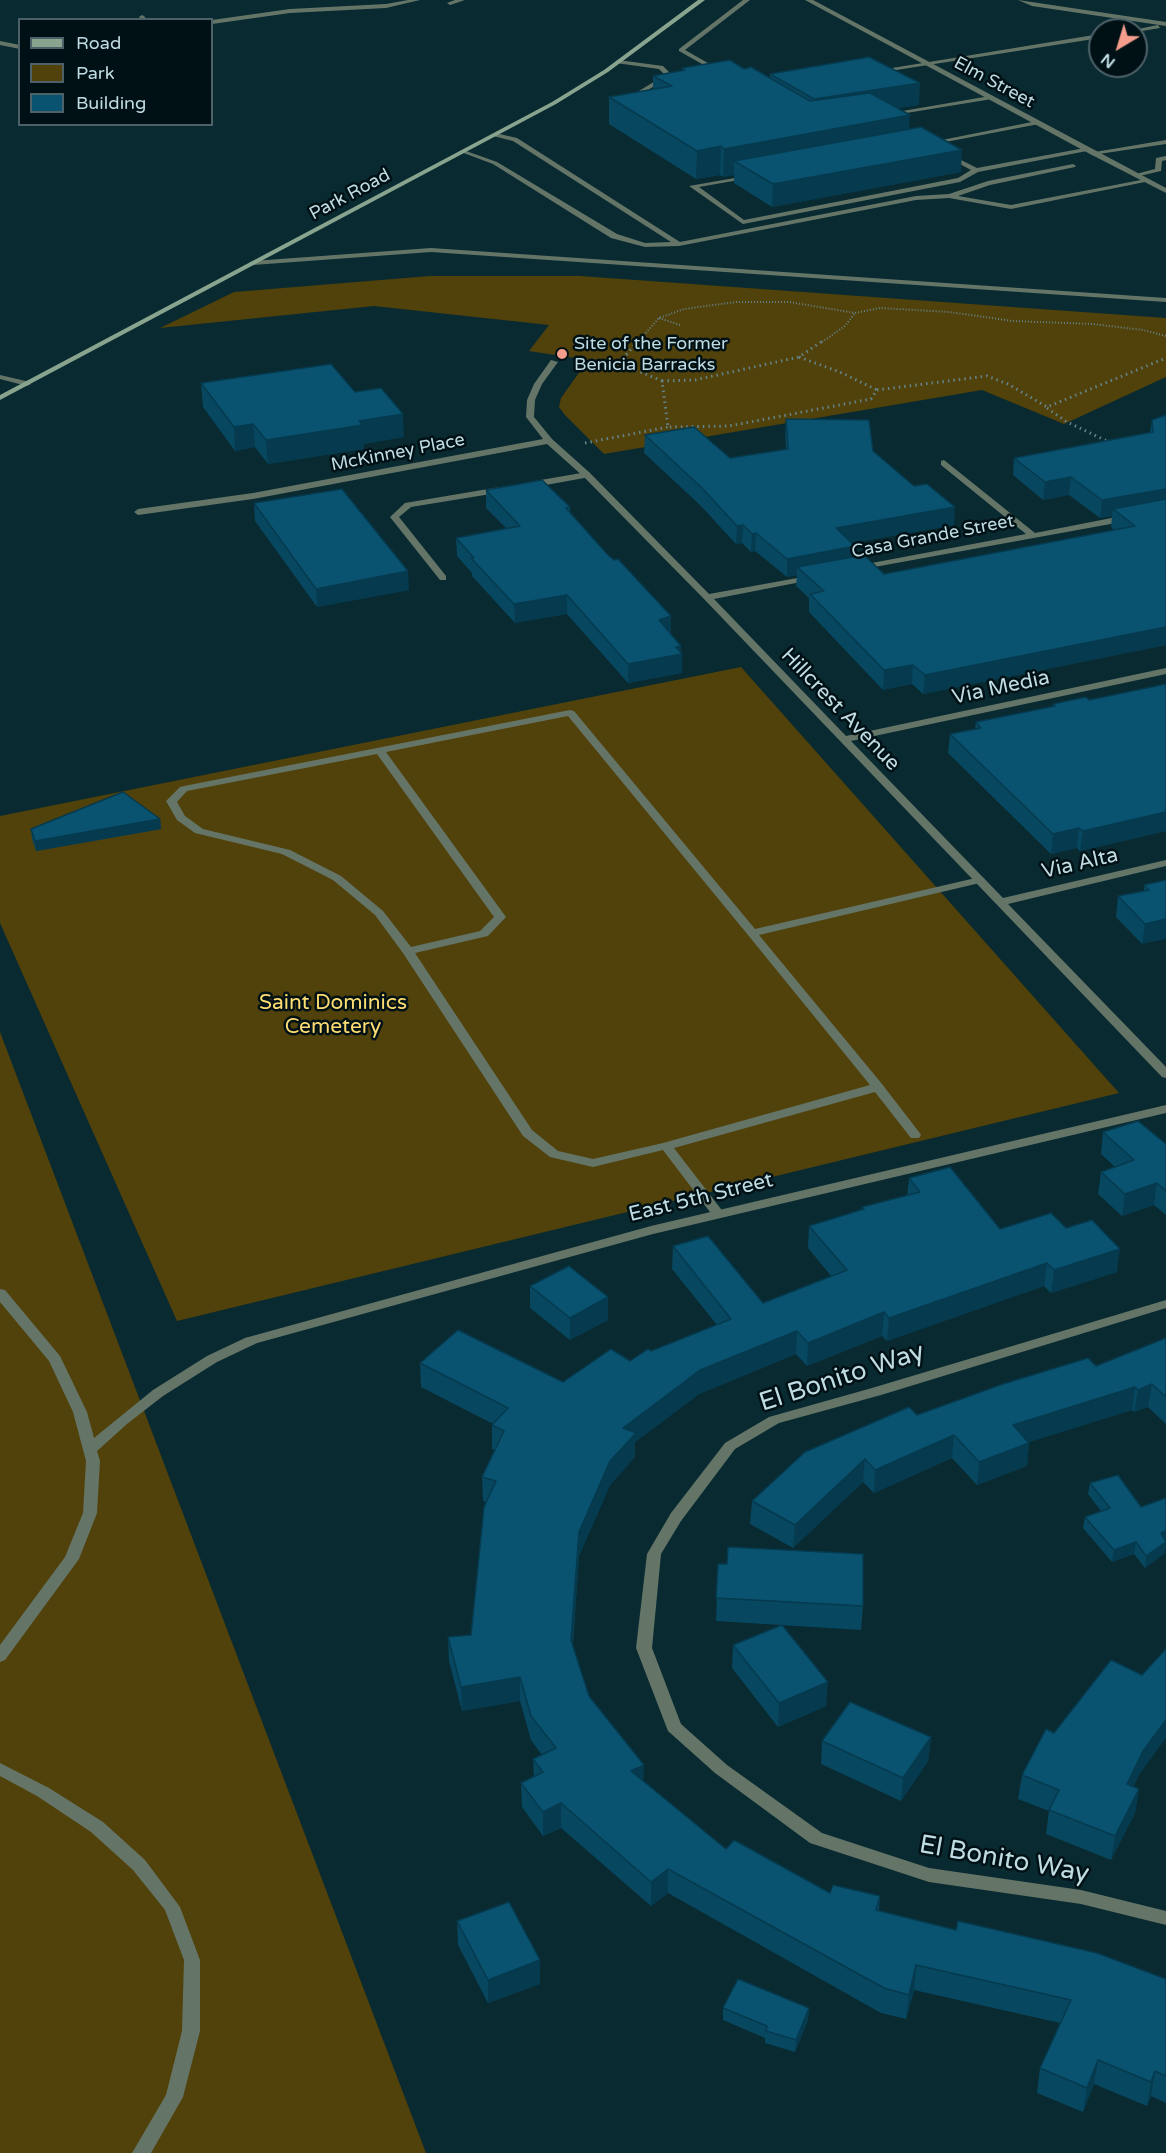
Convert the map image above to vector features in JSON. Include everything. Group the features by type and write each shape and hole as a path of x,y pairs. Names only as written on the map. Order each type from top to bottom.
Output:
{"street":[{"path":"213,22 290,11 386,6 417,0"},
{"path":"450,3 462,0"},
{"name":"Park Road","path":"0,398 563,98 618,62 702,0"},
{"path":"729,77 681,50 747,0"},
{"name":"Elm Street","path":"808,0 1089,152 1166,191"},
{"path":"1021,0 1032,4 1166,25"},
{"path":"1148,28 1166,25"},
{"path":"865,73 1088,38"},
{"path":"0,43 18,47"},
{"path":"618,62 661,67 669,75 620,104"},
{"path":"874,116 990,98"},
{"path":"976,170 926,144 1037,123"},
{"path":"495,135 515,139 679,244"},
{"path":"763,174 693,186 743,222 960,180 976,170 1166,142"},
{"path":"465,152 495,163 614,236 645,245 679,244 916,198 949,196 1011,207 1146,181"},
{"path":"1136,175 1159,170 1158,159 1166,158"},
{"path":"949,196 988,183 1073,166"},
{"path":"253,263 431,250 1166,300"},
{"name":"Hillcrest Avenue","path":"554,362 538,384 531,400 530,417 549,441 586,475 706,597 1166,1074"},
{"path":"0,376 27,384"},
{"name":"McKinney Place","path":"138,512 253,496 549,441"},
{"path":"944,463 1032,535"},
{"path":"519,486 586,475"},
{"path":"443,578 394,517 408,505 508,488"},
{"name":"Casa Grande Street","path":"850,570 1132,517"},
{"path":"706,597 816,576"},
{"name":"Via Media","path":"844,739 1166,671"},
{"path":"878,1087 666,1146 593,1162 554,1154 527,1133 408,951 379,913 337,878 286,852 199,831 181,818 171,801 184,789 570,713 753,933 878,1087 915,1135"},
{"path":"379,750 500,917 484,934 408,951"},
{"name":"Via Alta","path":"1002,902 1166,863"},
{"path":"753,933 980,880"},
{"name":"East 5th Street","path":"90,1450 158,1393 212,1359 250,1341 718,1213 1166,1110"},
{"path":"666,1146 718,1213"},
{"path":"0,1293 55,1359 80,1412 93,1461 90,1513 72,1559 0,1656"},
{"name":"El Bonito Way","path":"1166,1304 876,1392 774,1420 730,1446 676,1517 654,1554 644,1648 674,1726 721,1769 816,1838 929,1875 1081,1897 1166,1918"},
{"path":"0,1769 43,1792 97,1827 139,1865 172,1907 192,1960 191,2031 174,2097 141,2153"}],"path":[{"path":"619,363 659,318 684,309 736,302 789,302 855,313 880,308 949,312 1013,321 1093,324 1143,330 1166,336"},
{"path":"593,360 619,363 662,381 695,380 799,357 845,326 855,313"},
{"path":"659,318 681,325"},
{"path":"799,357 842,373 877,390 987,376 1008,384 1067,422 1113,445"},
{"path":"1047,407 1166,358"},
{"path":"662,381 668,427"},
{"path":"585,443 668,427 729,426 871,399 877,390"}],"green space":[{"path":"430,276 580,276 1166,318 1166,377 1064,424 982,390 604,454 559,407 561,398 588,360 529,351 549,325 374,306 160,328 234,292"},
{"name":"Saint Dominics Cemetery","path":"741,667 1119,1093 177,1321 0,923 0,816"},
{"path":"0,1032 426,2153 0,2153"}],"building":[{"path":"869,57 920,83 814,99 770,74"},
{"path":"730,60 744,69 751,67 810,101 870,93 910,115 724,149 721,146 697,151 609,97 672,86 653,76 685,70 682,68"},
{"path":"921,127 962,150 773,184 734,161"},
{"path":"331,364 355,392 381,388 403,414 359,421 363,425 266,440 253,424 234,427 201,383"},
{"path":"1166,415 1166,489 1102,500 1071,477 1045,482 1014,458 1153,432 1152,420"},
{"path":"786,419 869,420 873,451 914,486 927,484 955,507 836,528 855,546 787,559 756,533 752,534 743,525 737,526 701,487 645,435 694,427 730,458 788,449"},
{"path":"542,480 570,507 566,508 607,554 614,560 618,559 671,616 659,620 681,646 676,647 682,654 628,664 567,595 514,604 471,558 474,558 456,538 520,526 486,490"},
{"path":"342,489 408,571 316,589 254,503"},
{"path":"1166,499 1166,627 925,675 913,665 884,670 810,594 824,591 797,567 864,555 884,574 1135,526 1113,509"},
{"path":"1166,684 1166,812 1083,831 1079,828 1053,834 950,734 981,728 976,722 1055,706 1053,704 1086,697 1089,700"},
{"path":"123,792 160,819 35,841 31,829"},
{"path":"1166,880 1166,919 1145,924 1118,896 1149,890 1144,885"},
{"path":"1138,1121 1166,1144 1166,1191 1157,1183 1125,1194 1101,1172 1134,1160 1103,1132"},
{"path":"950,1167 1000,1229 1051,1213 1066,1228 1092,1220 1120,1249 1054,1270 1047,1263 889,1318 884,1312 808,1343 797,1331 700,1370 623,1428 636,1433 610,1461 579,1532 571,1640 589,1696 644,1765 631,1771 726,1849 734,1840 830,1893 833,1885 880,1896 876,1910 956,1930 958,1921 1097,1953 1166,1979 1166,2076 1155,2071 1151,2082 1098,2060 1087,2088 1040,2068 1071,2000 916,1965 909,1995 884,1988 668,1869 651,1882 561,1803 543,1812 521,1783 543,1772 533,1759 556,1748 531,1716 520,1677 461,1687 448,1637 471,1635 484,1507 496,1481 482,1477 504,1431 492,1425 508,1408 420,1363 458,1330 563,1382 611,1349 630,1361 648,1349 651,1351 731,1319 673,1246 708,1236 763,1303 847,1270 809,1226 864,1209 862,1207 920,1192 909,1178"},
{"path":"569,1266 608,1297 570,1318 530,1286"},
{"path":"1166,1338 1166,1397 1152,1384 1138,1390 1135,1387 1013,1425 1029,1443 979,1462 954,1435 875,1470 865,1459 795,1525 752,1501 805,1452 909,1407 917,1415 1003,1384 1088,1358 1096,1366"},
{"path":"1118,1475 1141,1507 1166,1498 1166,1531 1161,1533 1166,1542 1146,1556 1136,1542 1114,1550 1085,1517 1110,1508 1090,1483"},
{"path":"728,1547 863,1554 863,1606 716,1598 718,1564 727,1564"},
{"path":"782,1625 828,1682 779,1703 733,1645"},
{"path":"1166,1649 1166,1720 1143,1751 1127,1784 1139,1789 1115,1836 1049,1810 1059,1790 1022,1775 1046,1729 1054,1733 1111,1660 1142,1675"},
{"path":"850,1702 931,1737 903,1778 822,1741"},
{"path":"509,1902 540,1960 488,1980 457,1921"},
{"path":"738,1979 809,2008 796,2040 766,2031 767,2026 723,2008"}],"place":[{"name":"Site of the Former Benicia Barracks","path":"562,354"}]}
